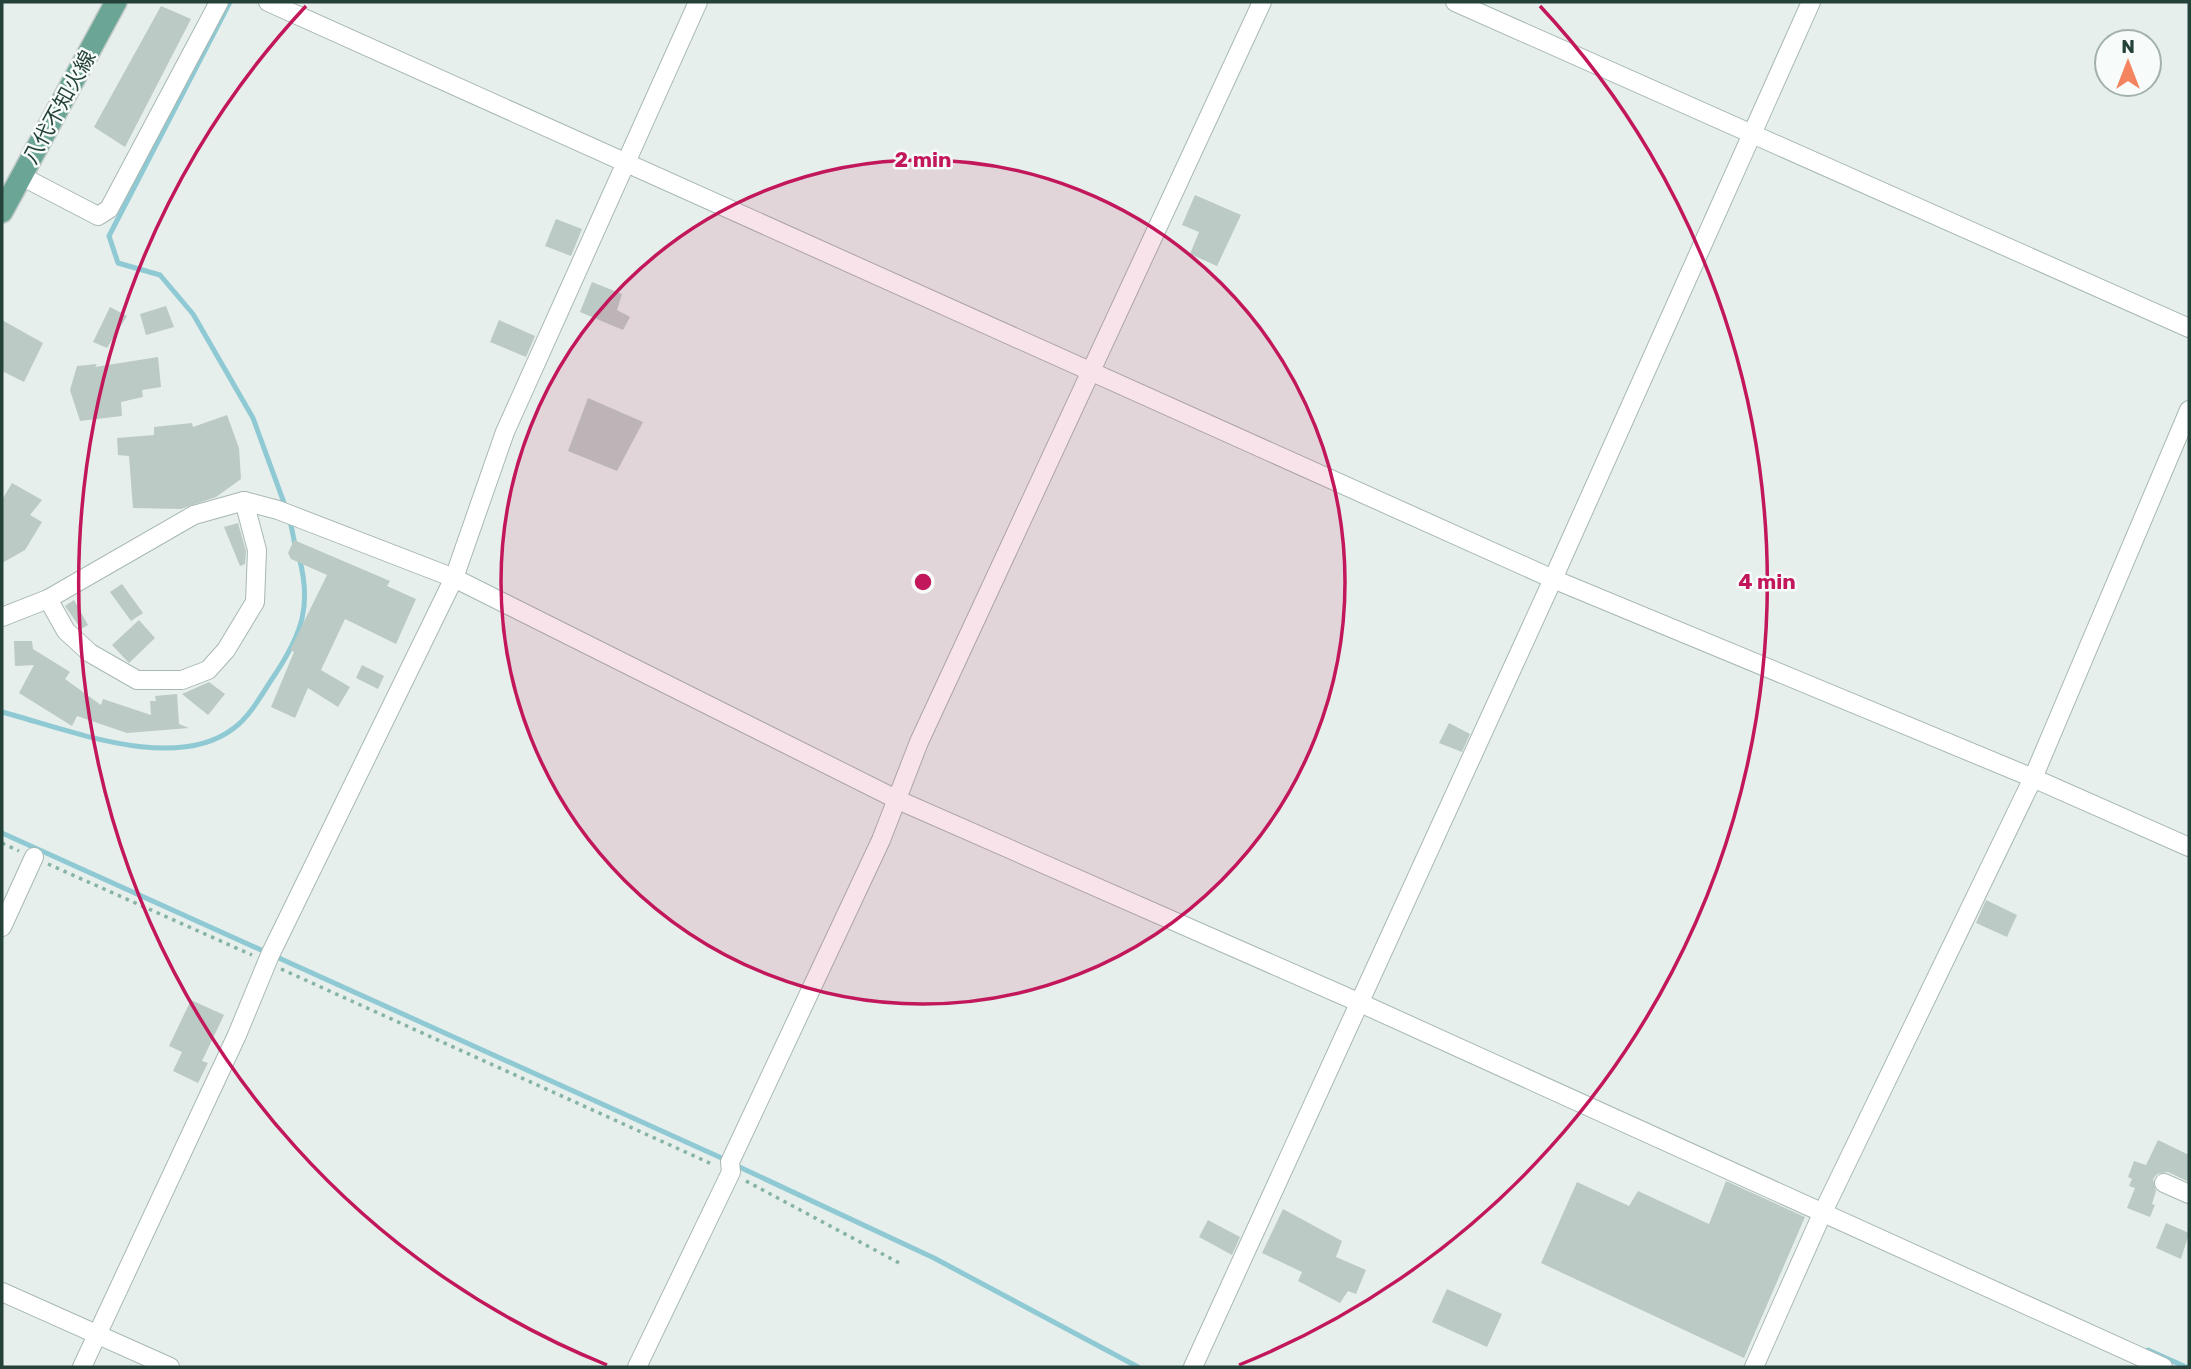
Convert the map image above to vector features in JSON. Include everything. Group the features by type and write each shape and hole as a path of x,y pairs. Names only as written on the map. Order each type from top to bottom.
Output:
{"main road":[{"name":"八代不知火線","path":"2,212 116,2"}],"street":[{"path":"21,176 97,216 109,209 219,2"},
{"path":"268,2 1553,579 2033,778 2189,847"},
{"path":"82,1367 237,1035 267,962 454,578 505,432 624,161 698,2"},
{"path":"638,1367 731,1172 730,1162 898,800 919,742 1262,2"},
{"path":"1455,2 2189,328"},
{"path":"1193,1367 1553,579 1811,2"},
{"path":"1754,1367 1822,1214 2033,778 2189,410"},
{"path":"48,599 66,631 90,653 137,680 182,680 208,670 226,650 255,602 257,551 251,503"},
{"path":"2,617 48,599 194,515 251,503 278,510 454,578 898,800 1358,1002 2164,1367"},
{"path":"2,927 34,858"},
{"path":"2164,1183 2189,1194"},
{"path":"2,1292 170,1367"}],"path":[{"path":"2,843 731,1172 902,1265"}],"building":[{"path":"161,6 191,19 125,147 94,127"},
{"path":"1195,195 1241,215 1217,266 1190,254 1199,232 1182,225"},
{"path":"556,219 582,229 571,256 545,246"},
{"path":"592,282 622,294 617,310 630,317 623,330 580,312"},
{"path":"166,306 174,327 146,335 140,314"},
{"path":"110,307 127,316 107,348 93,342"},
{"path":"2,320 43,343 24,382 2,371"},
{"path":"499,320 535,336 526,357 490,342"},
{"path":"158,357 161,387 142,390 143,397 121,402 122,416 80,421 70,390 77,366 97,364 95,367"},
{"path":"588,398 643,422 617,471 568,451"},
{"path":"227,415 239,448 241,479 216,497 181,509 133,508 129,456 118,455 117,438 154,435 154,427 192,423 193,427"},
{"path":"12,483 42,500 30,515 42,522 25,550 2,563 2,500"},
{"path":"238,523 246,551 245,564 240,566 224,527"},
{"path":"294,540 390,581 387,586 416,599 396,644 345,619 321,670 350,687 338,707 308,688 295,718 271,707 294,652 290,650 327,575 291,559 288,553"},
{"path":"122,584 143,613 131,621 110,592"},
{"path":"74,600 88,625 81,629 65,606"},
{"path":"139,620 155,638 129,663 112,645"},
{"path":"14,641 32,641 33,649 70,672 65,679 101,705 103,699 151,715 150,701 156,701 155,696 177,694 179,724 189,728 127,733 77,716 72,726 19,693 34,665 15,666"},
{"path":"362,665 384,676 378,689 356,678"},
{"path":"209,682 225,694 208,715 182,694"},
{"path":"1449,723 1470,734 1462,752 1439,743"},
{"path":"1986,900 2017,915 2007,937 1976,923"},
{"path":"191,1000 224,1015 202,1061 208,1063 198,1083 173,1071 182,1052 169,1046"},
{"path":"2158,1140 2189,1155 2189,1182 2168,1172 2157,1174 2153,1179 2156,1191 2152,1204 2155,1205 2150,1217 2127,1208 2135,1188 2129,1186 2132,1179 2128,1177 2134,1161 2146,1165"},
{"path":"1726,1181 1805,1217 1744,1358 1541,1263 1577,1182 1629,1206 1638,1191 1709,1224"},
{"path":"1283,1209 1342,1241 1336,1257 1366,1270 1356,1294 1348,1291 1340,1303 1298,1281 1302,1272 1262,1253"},
{"path":"1208,1220 1240,1237 1232,1255 1199,1237"},
{"path":"2166,1223 2189,1233 2181,1259 2156,1248"},
{"path":"1447,1289 1502,1314 1487,1347 1432,1322"}],"waterway":[{"path":"230,2 109,236 118,263 160,275 193,314 253,418 287,511"},
{"path":"290,520 295,545"},
{"path":"2,712 120,744 152,748 182,747 210,741 234,728 246,717 292,645 304,604 305,590 299,557"},
{"path":"2,833 726,1160"},
{"path":"735,1165 934,1258 1138,1367"},
{"path":"2148,1350 2186,1367"}]}
